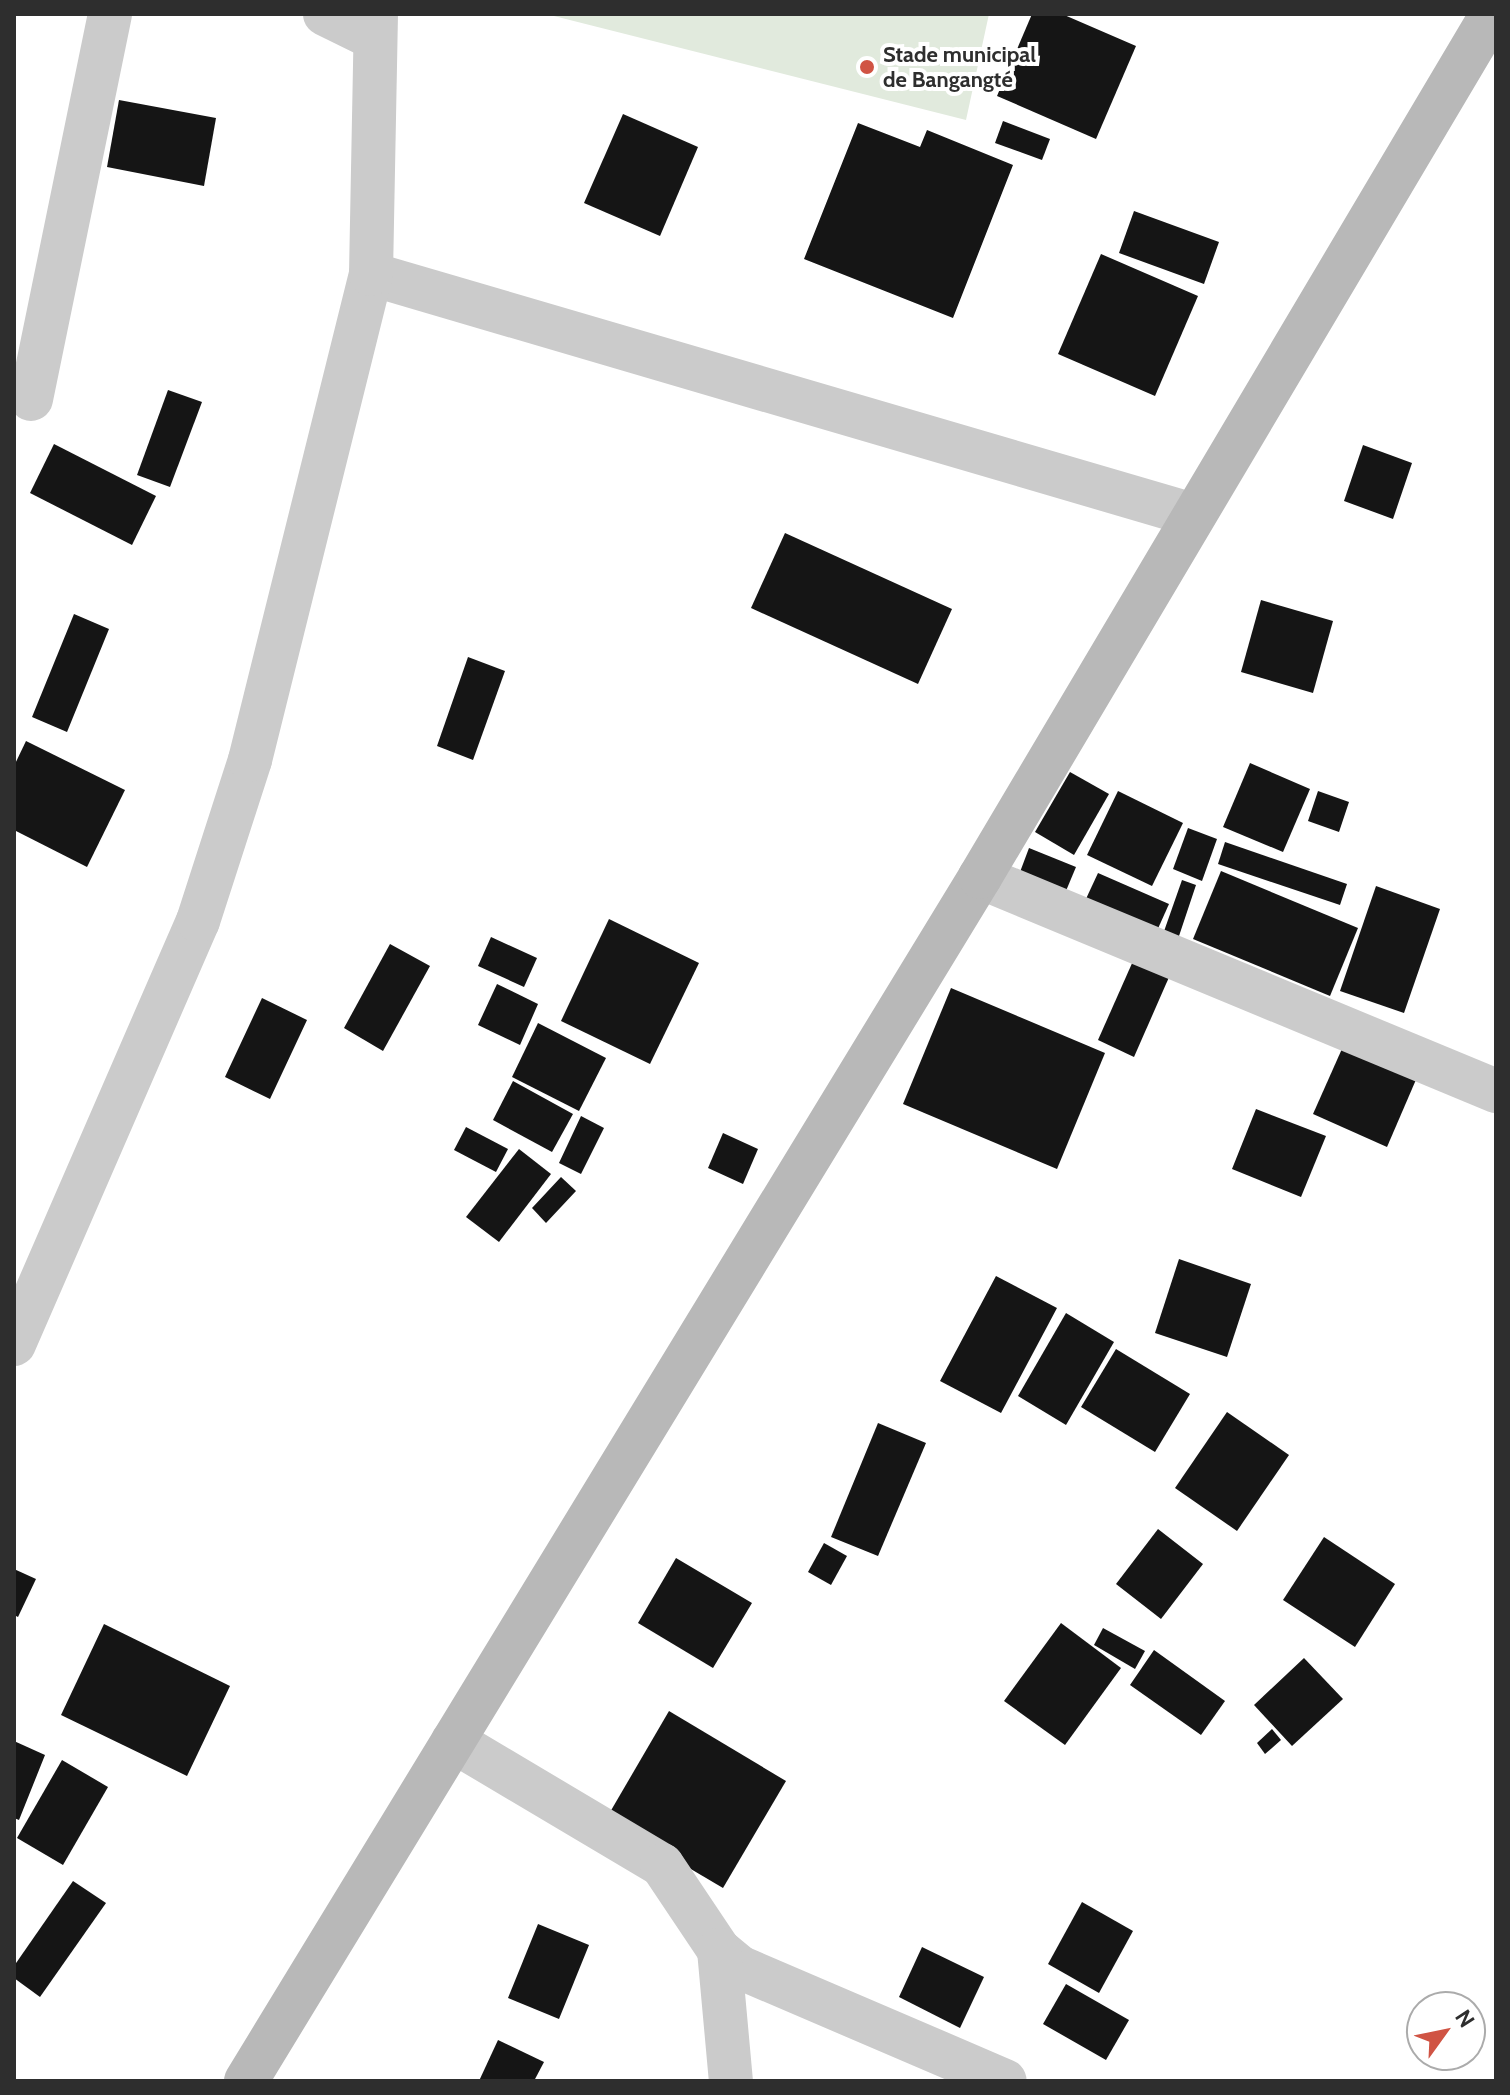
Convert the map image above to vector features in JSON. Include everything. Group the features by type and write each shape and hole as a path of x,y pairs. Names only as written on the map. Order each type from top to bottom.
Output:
{"street":[{"path":"31,399 110,14"},
{"path":"14,1344 198,921 299,579 371,274 375,26 325,14"},
{"path":"246,2081 980,877 1492,14"},
{"path":"371,274 1193,515"},
{"path":"980,877 1496,1091"},
{"path":"453,1741 662,1865 719,1950 739,1967 1005,2081"},
{"path":"719,1950 731,2081"}],"shaded area":[{"name":"Stade municipal de Bangangté","path":"546,14 989,14 966,120"}],"building":[{"path":"1032,14 1062,14 1136,46 1096,139 997,96"},
{"path":"119,100 216,118 204,186 107,167"},
{"path":"623,114 698,147 660,236 584,203"},
{"path":"1003,121 1050,139 1042,160 995,143"},
{"path":"858,123 920,147 927,130 1013,165 953,318 804,259"},
{"path":"1134,211 1219,242 1204,284 1119,253"},
{"path":"1101,254 1198,296 1155,396 1058,354"},
{"path":"168,390 202,402 170,487 137,475"},
{"path":"54,444 156,496 132,545 30,493"},
{"path":"1363,445 1412,463 1393,519 1344,501"},
{"path":"785,533 952,609 918,684 751,608"},
{"path":"1261,600 1333,621 1313,693 1241,672"},
{"path":"74,614 109,629 67,732 32,717"},
{"path":"468,657 505,671 473,760 437,746"},
{"path":"26,741 125,790 87,867 14,830 14,766"},
{"path":"1250,763 1310,789 1283,852 1223,827"},
{"path":"1070,772 1109,794 1074,855 1035,832"},
{"path":"1118,791 1183,823 1152,886 1087,855"},
{"path":"1318,791 1349,802 1339,832 1308,821"},
{"path":"1188,828 1217,839 1202,881 1173,869"},
{"path":"1225,842 1347,884 1340,905 1218,864"},
{"path":"1029,848 1076,867 1063,898 1017,880"},
{"path":"1221,871 1358,928 1330,996 1193,939"},
{"path":"1098,873 1169,904 1156,933 1085,901"},
{"path":"1182,880 1196,885 1177,942 1162,937"},
{"path":"1376,886 1440,909 1404,1013 1340,991"},
{"path":"609,919 699,963 650,1064 561,1021"},
{"path":"491,937 537,958 524,987 478,966"},
{"path":"1141,943 1177,959 1134,1057 1098,1040"},
{"path":"390,944 430,966 383,1051 344,1028"},
{"path":"497,984 538,1004 520,1045 478,1025"},
{"path":"951,988 1105,1053 1057,1169 903,1104"},
{"path":"262,998 307,1020 270,1099 225,1077"},
{"path":"538,1023 606,1058 579,1111 512,1077"},
{"path":"1345,1042 1418,1075 1387,1147 1313,1114"},
{"path":"513,1081 573,1114 552,1152 493,1120"},
{"path":"1256,1109 1326,1136 1301,1197 1232,1169"},
{"path":"581,1116 604,1128 581,1174 559,1163"},
{"path":"466,1127 508,1149 496,1172 454,1150"},
{"path":"723,1133 758,1149 743,1184 708,1168"},
{"path":"519,1149 551,1174 499,1242 466,1217"},
{"path":"561,1177 576,1191 546,1223 532,1208"},
{"path":"1179,1259 1251,1284 1227,1357 1155,1333"},
{"path":"996,1276 1057,1308 1001,1413 940,1381"},
{"path":"1066,1313 1114,1342 1066,1425 1018,1396"},
{"path":"1116,1349 1190,1394 1155,1452 1081,1407"},
{"path":"1227,1412 1289,1455 1237,1531 1175,1488"},
{"path":"878,1423 926,1443 878,1556 831,1537"},
{"path":"1158,1529 1203,1564 1161,1619 1116,1584"},
{"path":"1324,1537 1395,1584 1355,1647 1283,1600"},
{"path":"824,1543 847,1556 831,1585 808,1572"},
{"path":"676,1558 752,1603 713,1668 638,1623"},
{"path":"14,1569 36,1579 18,1617 14,1615"},
{"path":"1061,1623 1121,1668 1065,1745 1004,1701"},
{"path":"104,1624 230,1686 187,1776 61,1715"},
{"path":"1103,1628 1145,1651 1135,1669 1094,1645"},
{"path":"1154,1650 1225,1701 1201,1735 1130,1685"},
{"path":"1304,1658 1343,1699 1292,1746 1254,1705"},
{"path":"669,1711 786,1781 723,1888 606,1819"},
{"path":"1272,1729 1281,1740 1265,1754 1257,1743"},
{"path":"14,1741 45,1755 19,1820 14,1818"},
{"path":"62,1760 108,1787 63,1865 17,1838"},
{"path":"73,1881 106,1903 40,1997 14,1978 14,1966"},
{"path":"1082,1902 1133,1931 1099,1993 1048,1964"},
{"path":"538,1924 589,1945 559,2019 508,1998"},
{"path":"922,1947 984,1977 960,2028 899,1997"},
{"path":"1066,1984 1129,2020 1106,2060 1043,2024"},
{"path":"498,2040 544,2062 534,2081 479,2081"}],"place":[{"name":"Stade municipal de Bangangté","path":"867,67"}]}
